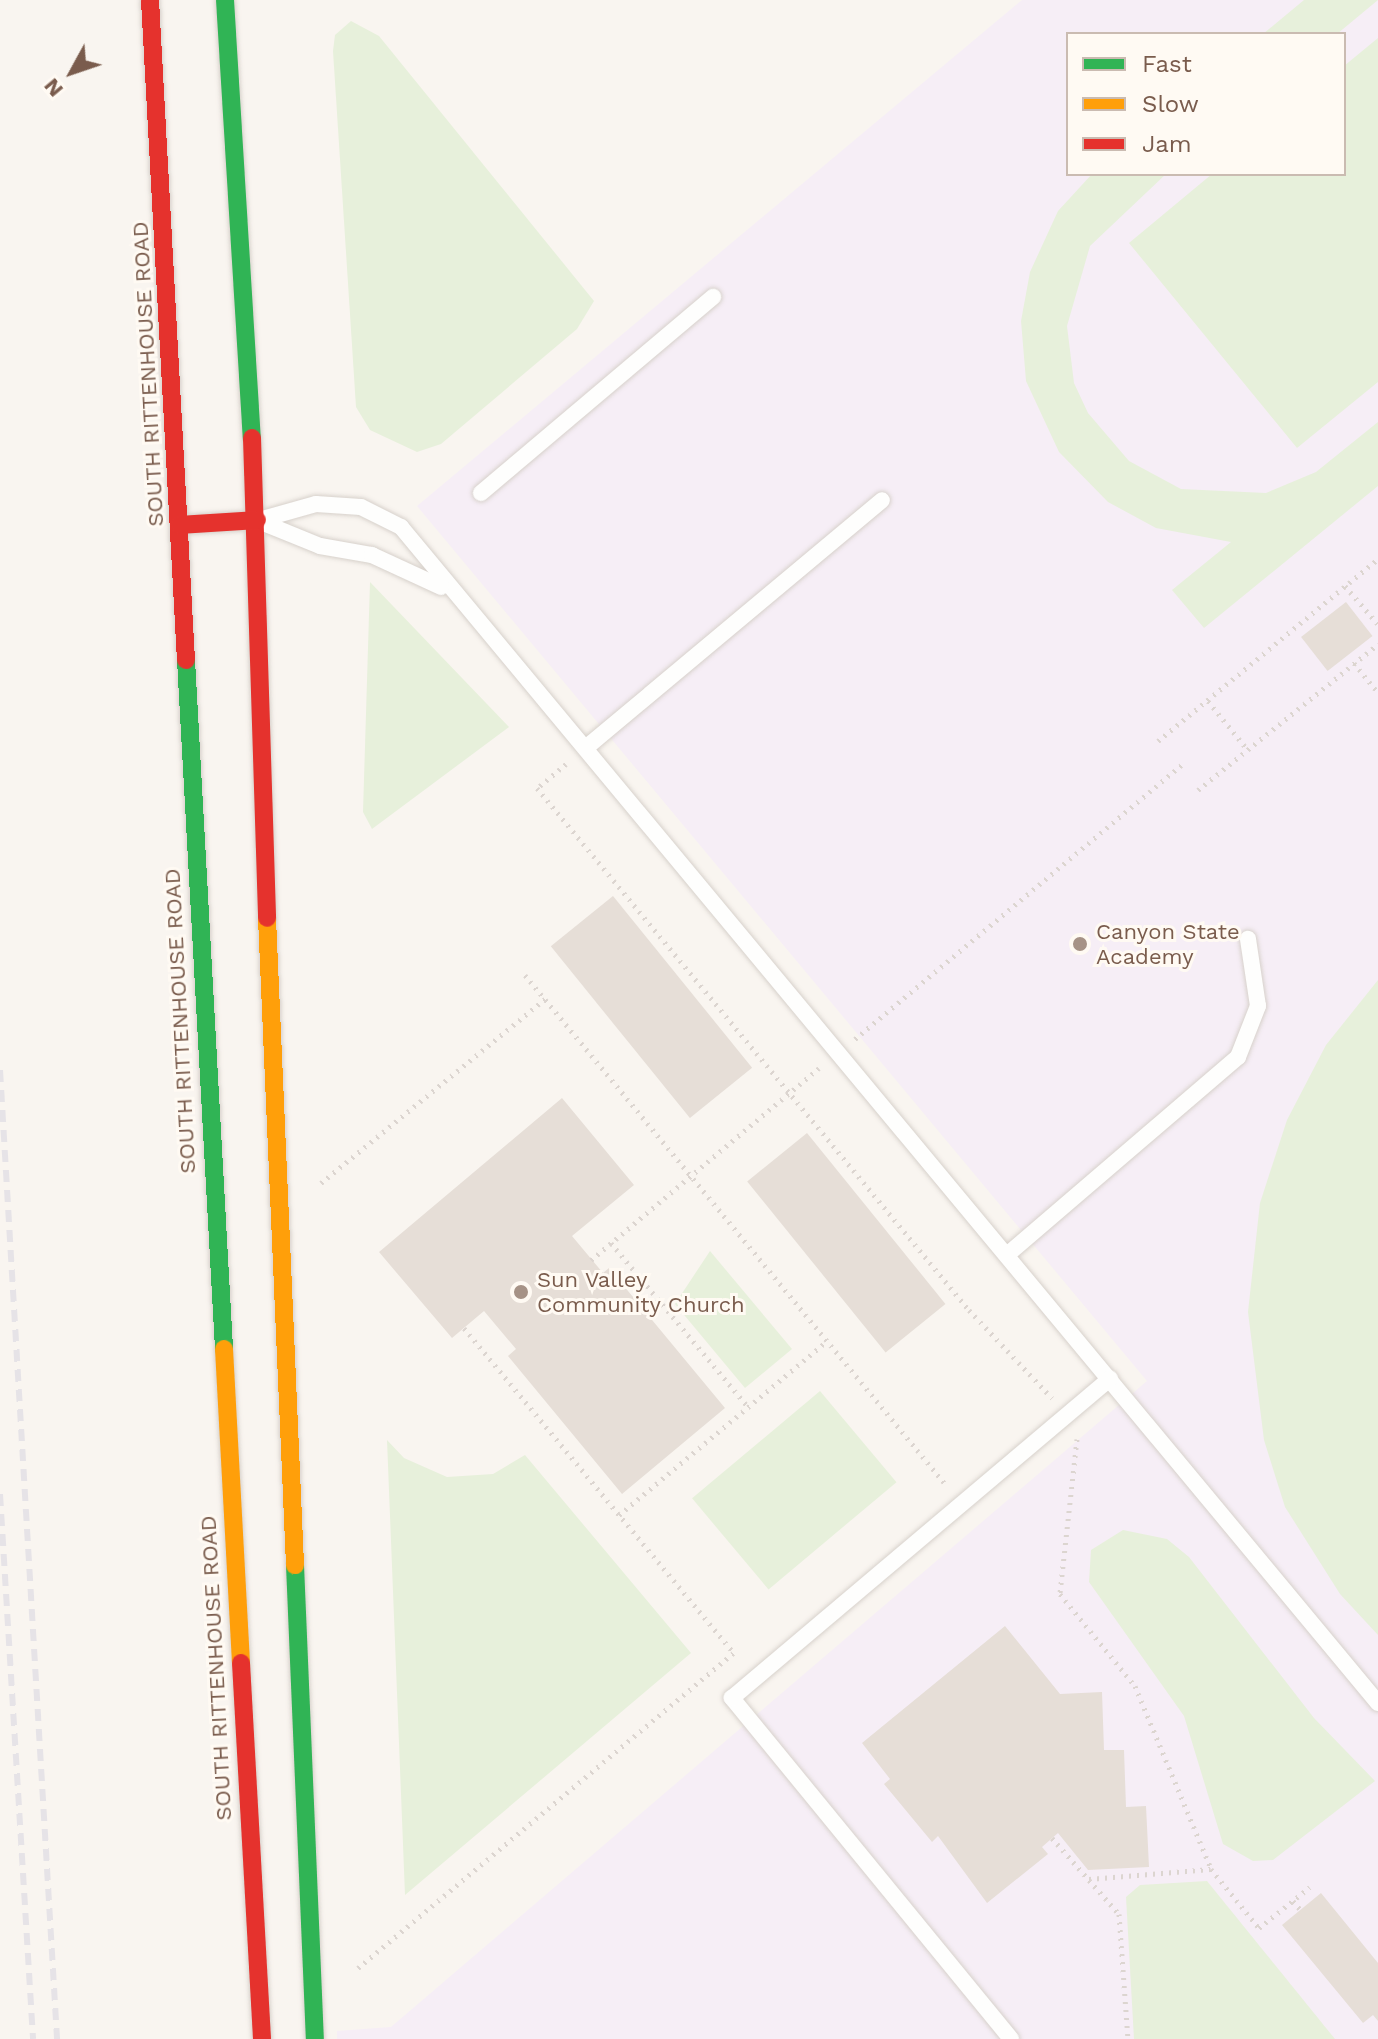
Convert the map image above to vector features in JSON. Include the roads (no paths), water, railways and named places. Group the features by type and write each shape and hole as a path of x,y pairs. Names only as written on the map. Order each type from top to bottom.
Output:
{"main road":[{"name":"SOUTH RITTENHOUSE ROAD","path":"150,0 262,2039"},
{"path":"225,0 257,520 315,2039"},
{"path":"180,525 257,520"}],"lane":[{"path":"481,493 713,297"},
{"path":"588,746 882,500"},
{"path":"257,520 316,504 361,507 401,527 446,589 588,746 1378,1703"},
{"path":"257,520 320,546 372,555 446,589"},
{"path":"1008,1254 1238,1057 1258,1006 1248,939"},
{"path":"1011,2039 732,1698 1110,1379"}],"railway":[{"path":"0,1070 57,2039"},
{"path":"0,1494 33,2039"}],"place":[{"name":"Canyon State Academy","path":"1080,944"},
{"name":"Sun Valley Community Church","path":"521,1292"}]}
